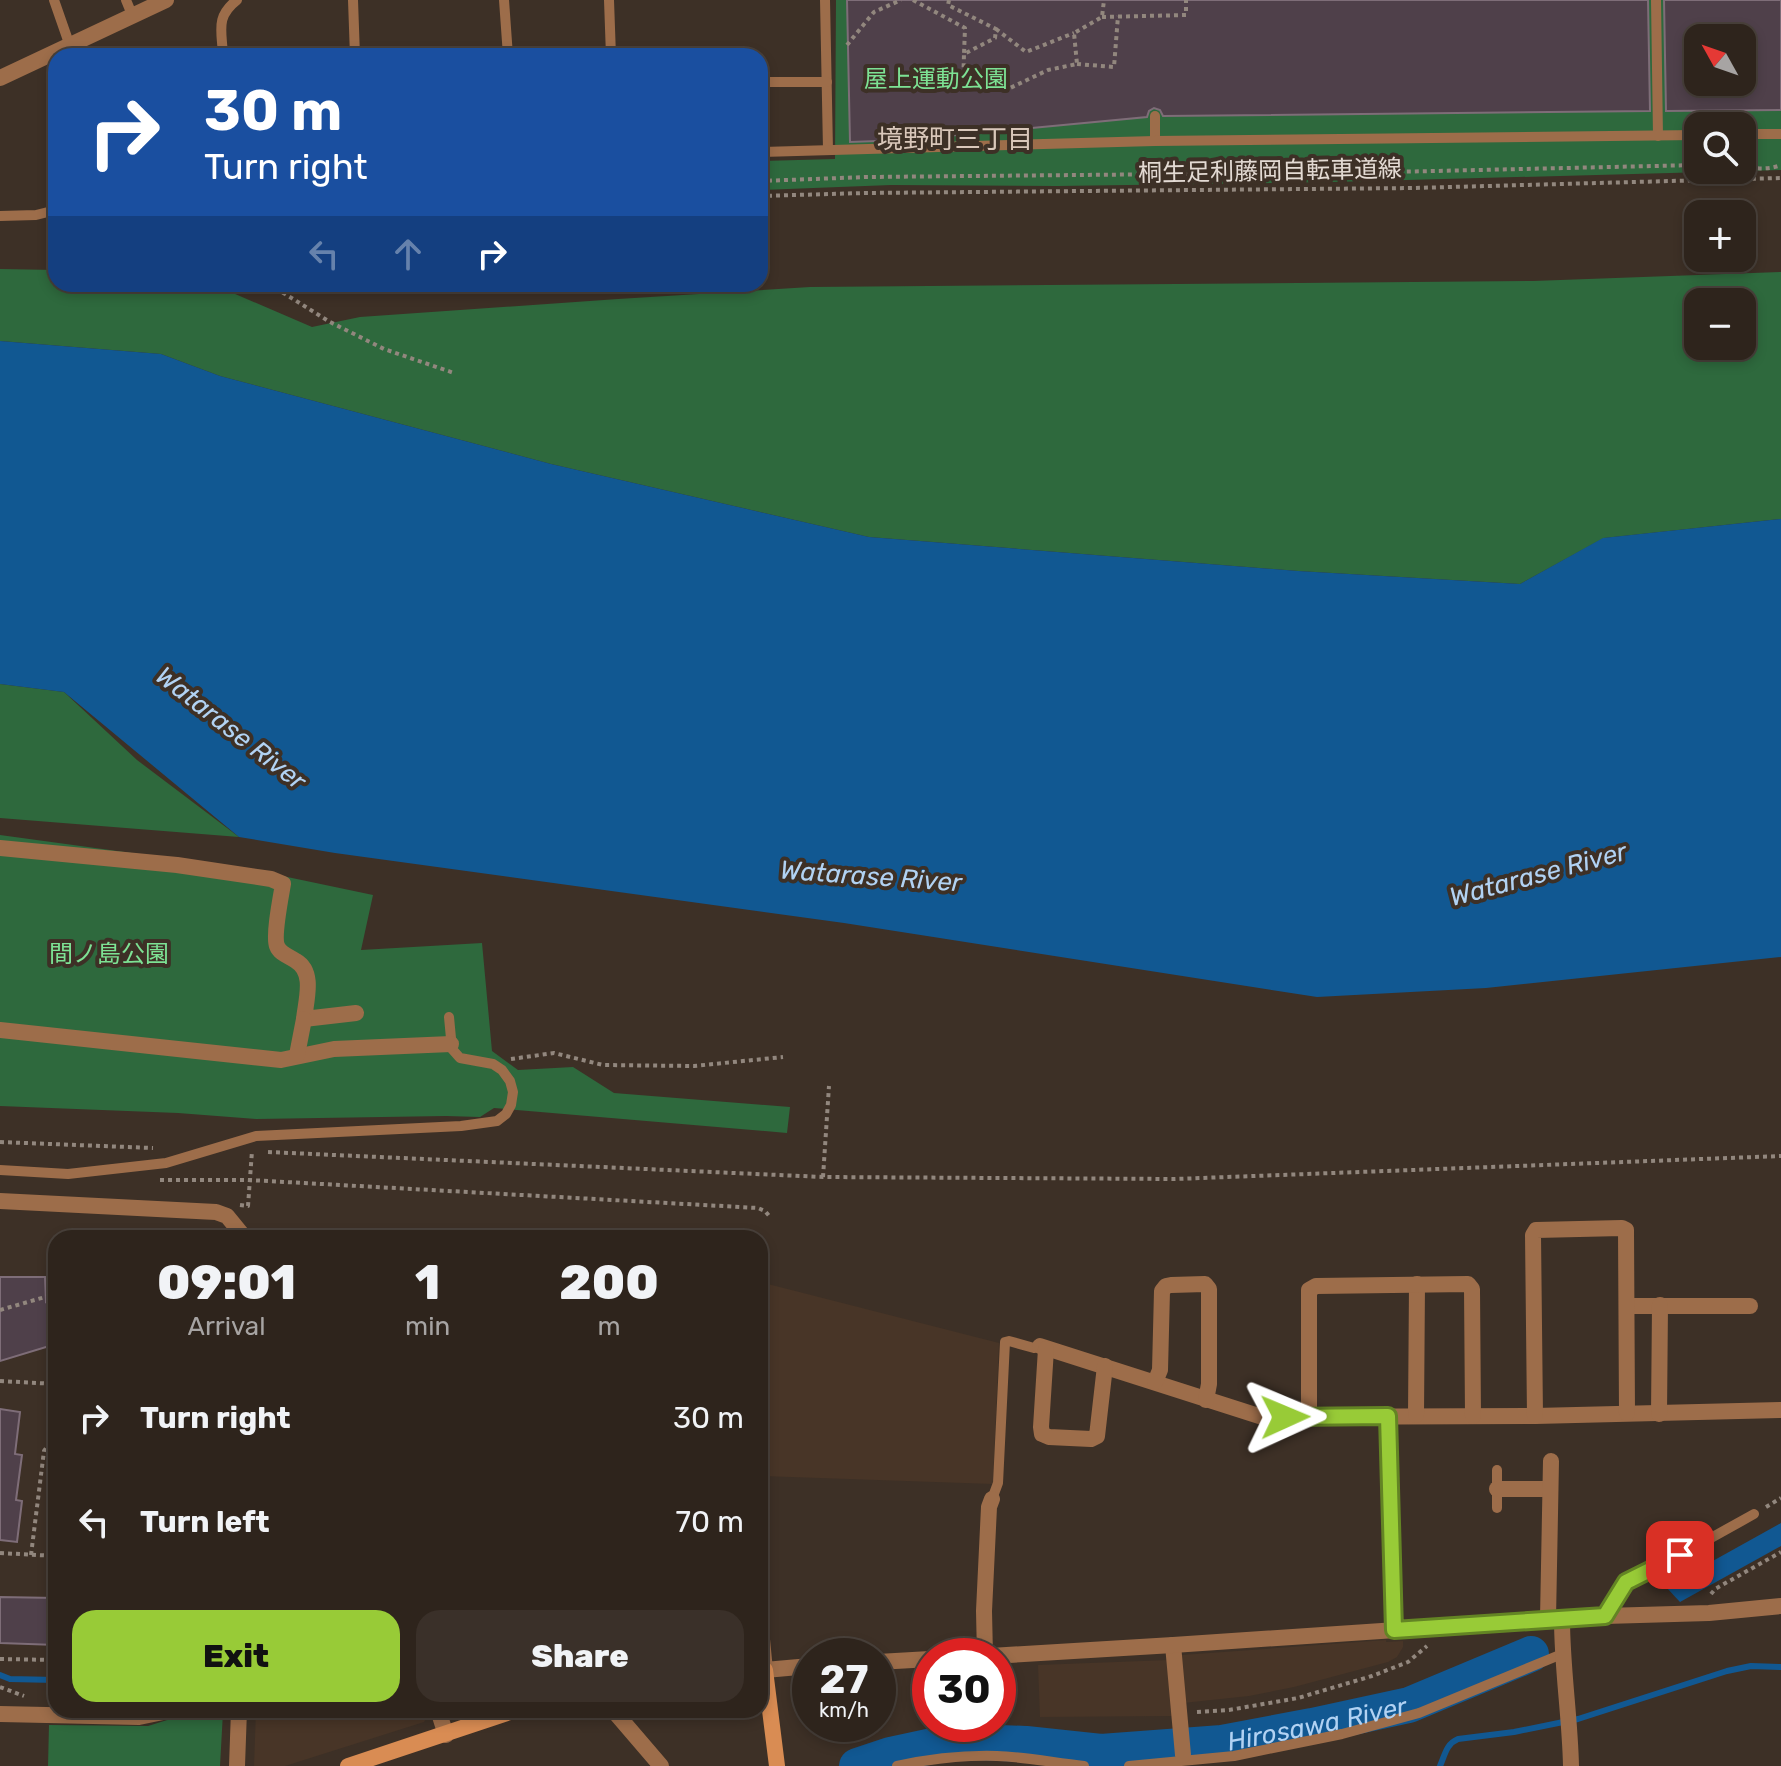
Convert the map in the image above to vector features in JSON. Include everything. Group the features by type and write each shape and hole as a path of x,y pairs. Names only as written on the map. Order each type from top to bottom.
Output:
{"street":[{"path":"66,48 166,0"},
{"path":"0,78 48,56"},
{"path":"0,848 177,865 271,879 283,884 275,939 277,948 305,969 308,980 297,1055"},
{"path":"304,1019 356,1013"},
{"path":"0,1030 281,1060 334,1049 451,1044"},
{"path":"0,1201 216,1212 227,1216 238,1230"},
{"path":"1535,1416 1536,1230 1626,1230 1627,1413"},
{"path":"1155,1382 1160,1370 1162,1291 1171,1285 1205,1284 1209,1289 1209,1384 1206,1400"},
{"path":"1416,1415 1417,1284"},
{"path":"1309,1417 1309,1290 1316,1286 1417,1284 1468,1284 1472,1289 1473,1416"},
{"path":"1659,1414 1660,1305"},
{"path":"1627,1306 1750,1306"},
{"path":"1105,1366 1097,1436 1091,1439 1042,1434 1043,1347 1105,1366 1155,1382 1206,1400 1262,1417 1535,1416 1781,1410"},
{"path":"1388,1416 1394,1630"},
{"path":"1551,1461 1555,1619 1562,1654 1571,1766"},
{"path":"1497,1489 1550,1489"},
{"path":"985,1638 989,1507 992,1499"},
{"path":"1016,1654 1605,1616 1709,1613 1781,1606"},
{"path":"1173,1645 1183,1758"},
{"path":"768,1670 792,1668"},
{"path":"768,1708 777,1766"},
{"path":"0,1714 48,1715"},
{"path":"237,1766 239,1718"},
{"path":"441,1718 446,1735"},
{"path":"348,1766 494,1718"},
{"path":"620,1718 661,1766"}],"lane":[{"path":"54,0 70,46"},
{"path":"126,0 133,17"},
{"path":"223,48 221,18 237,0"},
{"path":"353,0 355,48"},
{"path":"504,0 507,48"},
{"path":"609,0 611,48"},
{"path":"825,0 828,150"},
{"path":"1656,0 1658,136"},
{"path":"768,82 827,82"},
{"path":"1155,116 1155,141"},
{"path":"1756,134 1781,134"},
{"path":"768,152 1155,141 1684,135"},
{"path":"0,216 48,212"},
{"path":"42,214 48,216"},
{"path":"0,1170 68,1174 166,1163 256,1136 497,1121 511,1105 513,1092 510,1081 493,1064 460,1058 452,1049 449,1017"},
{"path":"992,1499 998,1483 1005,1342 1043,1347"},
{"path":"1497,1470 1497,1508"},
{"path":"1605,1616 1626,1582 1754,1514"},
{"path":"1129,1766 1183,1758 1234,1756 1419,1713 1562,1654"},
{"path":"897,1766 947,1758 998,1756 1084,1766"}],"path":[{"path":"847,45 874,12 901,0"},
{"path":"913,0 965,28 963,87 1008,89 1048,70 1077,64 1114,67 1118,16"},
{"path":"949,0 948,5 996,29 1026,52 1074,33 1102,17 1186,15 1186,0"},
{"path":"1102,17 1104,0"},
{"path":"964,54 995,38 996,29"},
{"path":"1074,33 1077,64"},
{"path":"768,181 1288,173 1377,178 1390,172 1684,165"},
{"path":"1756,168 1781,165"},
{"path":"1763,168 1763,178"},
{"path":"1359,188 1360,178"},
{"name":"桐生足利藤岡自転車道線","path":"768,196 1359,188 1781,178"},
{"path":"282,292 330,322 384,349 454,373"},
{"path":"493,1064 554,1053 603,1065 694,1066 783,1057"},
{"path":"823,1177 829,1086"},
{"path":"0,1142 152,1148"},
{"path":"40,1152 41,1143"},
{"path":"248,1206 251,1151 823,1177 1175,1179 1781,1156"},
{"path":"155,1180 249,1180 758,1208 770,1217"},
{"path":"0,1310 48,1296"},
{"path":"0,1381 48,1384"},
{"path":"31,1555 44,1451 48,1445"},
{"path":"1709,1613 1711,1594 1715,1589 1781,1552"},
{"path":"0,1553 48,1556"},
{"path":"1180,1721 1284,1700 1372,1676 1408,1662 1446,1627"},
{"path":"0,1659 48,1660"}],"shaded area":[{"path":"768,1284 999,1343 993,1484 768,1476"},
{"path":"1403,1641 1397,1657 1388,1662 1249,1696 1183,1703 1182,1655"},
{"path":"1169,1660 1173,1716 1040,1717 1038,1665"},
{"path":"256,1718 426,1718 424,1722 285,1766 254,1766"}],"green space":[{"name":"屋上運動公園","path":"836,0 1781,0 1781,170 1756,171 1756,112 1684,112 1684,173 1333,182 891,185 768,190 768,161 835,159"},
{"path":"0,269 48,270 48,292 231,292 312,327 360,317 810,287 1533,281 1781,272 1781,519 1604,538 1520,584 1298,571 869,537 551,464 220,376 161,354 0,341"},
{"path":"0,684 64,692 137,760 239,837 0,818"},
{"name":"間ノ島公園","path":"0,835 249,869 373,895 361,950 482,943 492,1051 518,1070 573,1067 614,1093 790,1107 787,1133 494,1108 480,1117 256,1119 0,1106"},
{"path":"174,1718 223,1718 220,1766 48,1766 49,1725 148,1726"}],"water":[{"name":"Watarase River","path":"0,341 161,354 220,376 551,464 869,537 1298,571 1520,584 1603,538 1781,519 1781,957 1486,988 1317,997 844,923 239,837 64,692 0,684"},
{"path":"1781,1523 1781,1546 1680,1602 1666,1587"}],"building":[{"name":"屋上運動公園","path":"847,0 1648,0 1650,111 1163,116 1160,110 1154,108 1147,117 905,140 850,142"},
{"path":"1664,0 1781,0 1781,110 1666,111"},
{"path":"0,1277 45,1277 48,1346 0,1361"},
{"path":"0,1409 20,1412 15,1454 22,1455 16,1500 22,1501 17,1542 0,1540"},
{"path":"0,1597 48,1598 48,1645 0,1643"}],"waterway":[{"name":"Hirosawa River","path":"857,1766 890,1755 955,1741 1101,1752 1222,1743 1409,1705 1531,1654"},
{"path":"1440,1766 1448,1747 1458,1739 1578,1719 1727,1671 1751,1666 1781,1667"},
{"path":"0,1675 10,1679 48,1680"}],"district":[{"name":"境野町三丁目","path":"955,139"}],"route":[{"path":"1285,1417 1388,1416 1394,1630 1605,1616 1626,1582 1680,1555"}]}
